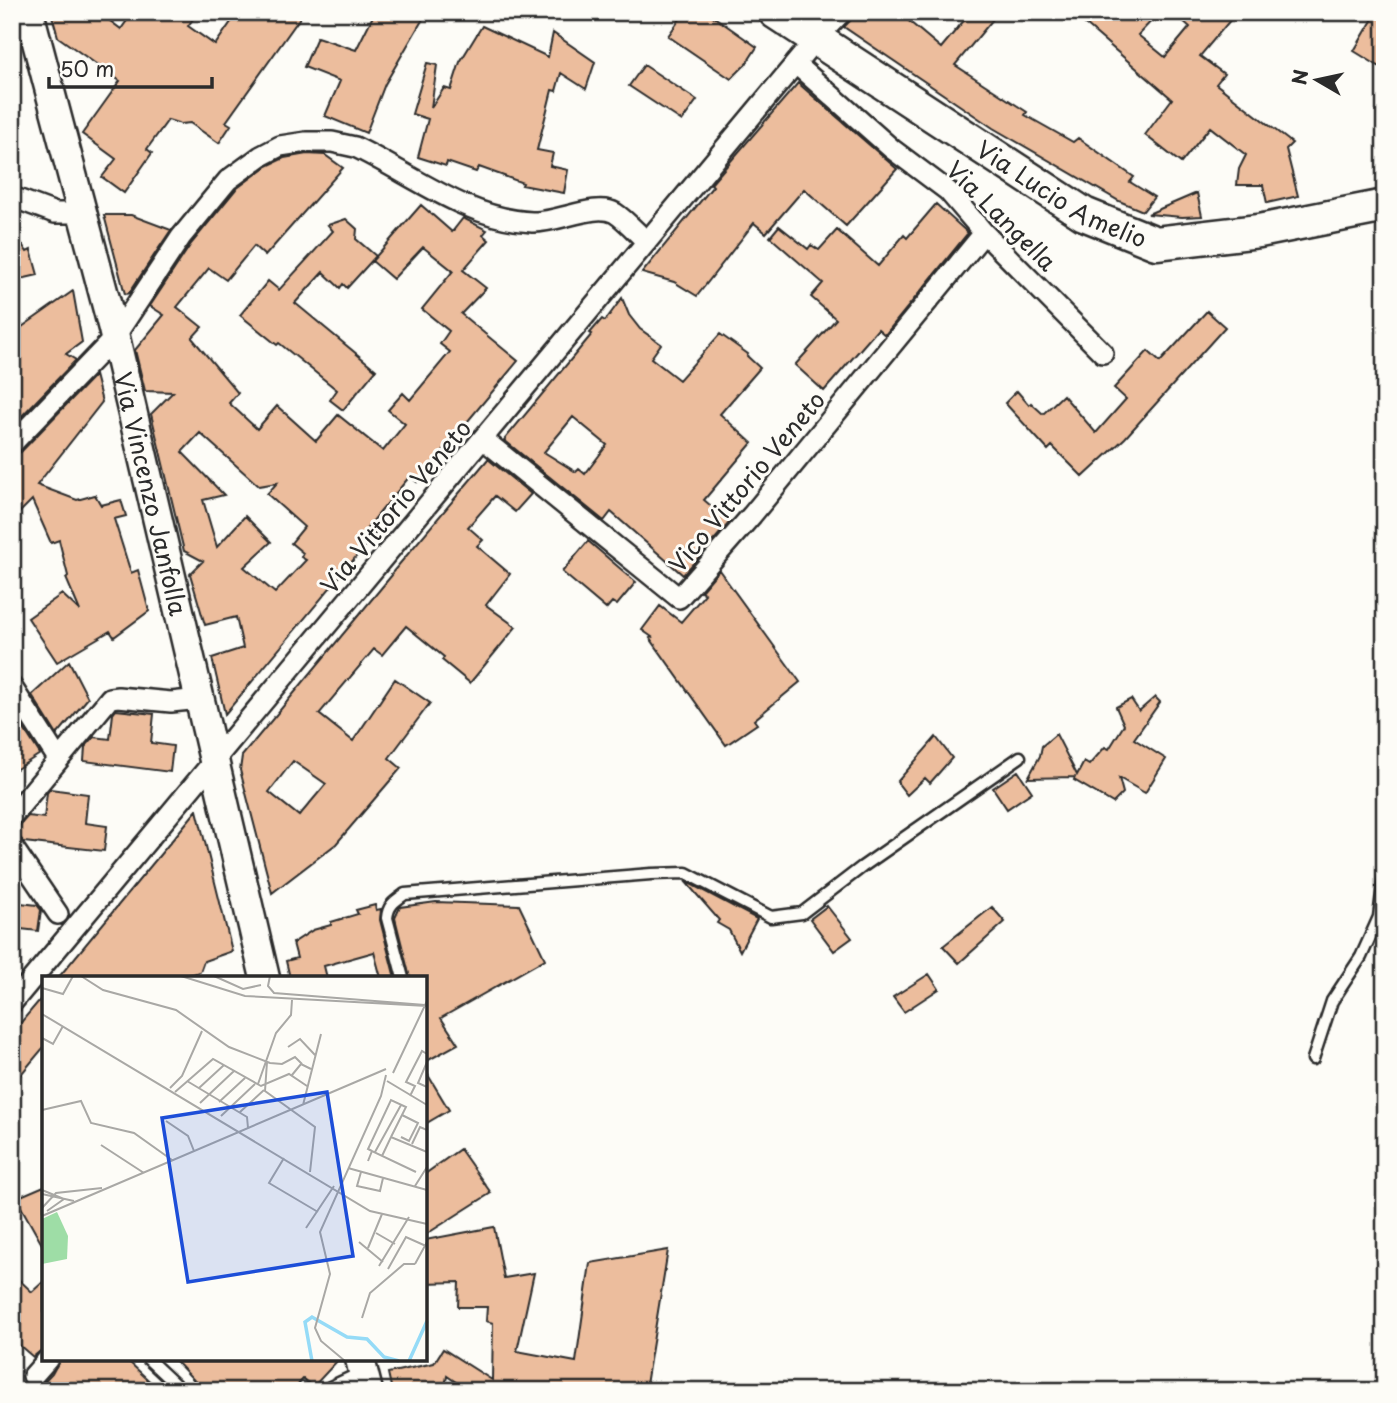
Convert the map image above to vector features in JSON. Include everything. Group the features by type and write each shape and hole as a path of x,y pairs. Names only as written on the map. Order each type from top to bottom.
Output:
{"main road":[{"name":"Via Vincenzo Janfolla","path":"29,12 114,338 265,976"},
{"name":"Via Lucio Amelio","path":"775,12 805,52 1084,214 1156,243 1259,231 1385,206"}],"street":[{"name":"Via Vittorio Veneto","path":"12,1003 805,52 842,12"},
{"name":"Via Langella","path":"805,52 892,149 948,191 984,233 1103,353"},
{"path":"12,444 114,338 174,247 228,180 279,146 332,142 355,147 488,216 551,222 597,208 615,213 647,242"},
{"path":"12,197 55,213 81,213"},
{"name":"Vico Vittorio Veneto","path":"482,439 679,598 752,515 984,233"},
{"path":"12,687 58,759"},
{"path":"12,816 110,698 171,702 200,699"},
{"path":"12,846 58,914"},
{"path":"33,1376 46,1361"},
{"path":"332,1391 364,1375"}],"lane":[{"path":"402,976 387,910 405,894 686,873 771,917 802,913 862,867 1020,757"},
{"path":"1312,1059 1332,1001 1361,957 1379,917 1385,870"},
{"path":"150,1361 182,1391"}],"building":[{"path":"51,12 98,12 121,29 133,12 198,12 188,26 215,45 238,12 304,12 226,122 231,125 219,143 190,123 181,124 168,120 147,149 152,153 124,193 102,177 116,159 82,134 120,81 58,37"},
{"path":"375,12 427,12 385,84 366,133 325,116 340,81 304,67 317,37 356,50"},
{"path":"685,12 707,12 757,47 746,64 731,79 668,36"},
{"path":"854,12 898,12 941,48 971,12 999,12 955,65 1027,112 1025,115 1073,142 1078,138 1134,177 1130,182 1154,197 1143,211 1119,201 993,128 844,27"},
{"path":"1071,12 1160,12 1138,35 1165,57 1190,27 1173,12 1237,12 1200,56 1224,74 1216,84 1292,143 1286,149 1298,196 1267,203 1263,185 1237,185 1239,169 1246,155 1210,127 1181,163 1145,135 1172,99"},
{"path":"1377,12 1385,12 1385,70 1354,51"},
{"path":"482,26 548,57 553,33 595,62 586,89 561,73 556,91 552,90 537,150 553,153 550,166 568,170 564,193 522,185 523,183 479,167 476,172 447,162 446,166 418,157 428,119 412,114 427,63 437,65 431,108 444,88 451,90 460,62"},
{"path":"644,65 697,100 682,121 629,86"},
{"path":"798,83 897,169 846,226 804,189 766,233 754,223 697,296 674,282 642,273 713,186 711,184"},
{"path":"307,154 325,155 343,168 265,256 254,246 226,280 209,268 177,307 202,327 192,338 238,393 229,403 257,429 277,406 316,441 338,415 383,451 405,424 388,410 403,393 410,400 450,352 440,344 449,331 422,309 453,271 423,247 393,279 372,261 421,205 452,232 463,218 487,230 483,235 489,240 463,270 486,288 461,314 518,361 417,482 410,476 367,528 375,534 225,714 212,658 243,648 236,617 205,625 190,574 203,561 184,551 151,414 173,392 145,391 135,350 164,315 150,306 191,244 236,189 267,166 284,158","holes":["200,433 259,486 277,483 267,494 304,527 291,543 303,553 301,557 306,560 275,593 244,567 271,542 245,516 217,547 203,500 224,495 182,452"]},
{"path":"1197,193 1202,216 1148,214"},
{"path":"936,204 968,233 885,335 878,329 824,391 795,365 836,319 811,297 823,283 770,237 779,226 808,249 811,245 819,250 837,230 878,266 904,235 907,238"},
{"path":"104,215 131,215 171,230 129,293 125,294"},
{"path":"346,219 357,229 356,239 376,256 347,288 343,284 340,288 323,272 295,303 376,370 343,410 330,400 337,390 240,315 268,281 279,290 333,231 328,225"},
{"path":"12,229 27,252 31,250 38,275 12,281"},
{"path":"73,291 82,342 66,354 76,360 12,426 12,334"},
{"path":"622,298 629,315 640,329 661,344 651,358 679,380 720,334 748,354 760,368 720,414 752,443 704,500 730,522 683,575 611,512 604,521 504,440 592,334 590,333 602,319 605,321","holes":["573,417 607,445 585,474 579,469 576,472 544,452"]},
{"path":"1207,311 1225,327 1125,438 1083,477 1052,446 1048,450 1005,403 1017,391 1029,405 1031,403 1043,414 1063,395 1096,433 1126,399 1114,388 1148,351 1160,362"},
{"path":"95,375 102,402 37,485 77,500 95,495 101,505 121,500 126,516 114,519 131,573 138,570 149,611 114,637 110,631 57,662 28,618 62,594 80,611 66,578 68,576 59,540 51,543 32,500 12,520 12,456 21,452"},
{"path":"488,459 531,494 515,512 495,496 468,527 483,540 477,546 510,574 486,605 516,627 470,683 442,660 444,657 406,626 382,655 374,649 319,714 353,741 395,679 430,703 389,758 401,768 336,844 272,893 240,770 242,756","holes":["293,761 326,784 299,816 269,792"]},
{"path":"588,541 636,582 617,605 612,602 606,609 562,572"},
{"path":"719,570 800,682 754,720 757,724 726,745 650,638 652,637 642,630 660,606 681,622 705,594 701,591"},
{"path":"69,661 88,698 57,735 32,695"},
{"path":"1155,697 1160,702 1134,739 1166,759 1145,793 1119,778 1123,793 1113,803 1074,780 1075,777 1028,778 1040,756 1042,746 1056,734 1077,775 1084,762 1089,765 1105,747 1109,749 1124,725 1116,707 1131,699 1139,711"},
{"path":"116,710 154,714 151,743 173,746 170,772 84,761 85,747 94,737 110,739 113,714"},
{"path":"12,713 40,754 12,772"},
{"path":"936,737 952,758 930,783 925,778 907,795 897,782"},
{"path":"1018,771 1032,792 1007,809 993,788"},
{"path":"50,789 88,794 85,823 107,826 104,851 24,842 18,836 20,825 28,816 44,818 47,793"},
{"path":"197,810 232,951 204,961 200,972 183,976 60,976"},
{"path":"685,881 757,919 740,951 729,930 717,923 719,920"},
{"path":"12,902 37,905 41,910 38,931 12,928"},
{"path":"436,902 519,905 545,959 441,1018 458,1044 427,1061 427,976 410,976 395,918 400,907"},
{"path":"375,905 376,910 381,909 380,920 394,976 380,976 374,952 324,966 326,976 290,976 286,961 297,958 293,943 313,930 358,914 356,910"},
{"path":"827,906 852,938 834,951 810,919"},
{"path":"992,907 1005,922 959,963 943,946"},
{"path":"929,974 939,989 904,1012 893,997"},
{"path":"42,997 42,1049 12,1085 12,1033"},
{"path":"427,1073 449,1110 427,1123"},
{"path":"460,1149 491,1193 427,1234 427,1173"},
{"path":"42,1187 42,1244 16,1198"},
{"path":"494,1227 504,1278 534,1273 517,1351 576,1362 590,1263 668,1250 645,1391 469,1391 447,1376 444,1391 392,1391 388,1373 434,1363 443,1349 492,1380 493,1323 486,1321 487,1307 458,1307 459,1282 427,1283 427,1240"},
{"path":"12,1273 32,1292 42,1283 42,1350 33,1357 12,1339"},
{"path":"59,1361 128,1361 160,1391 36,1391 52,1374"},
{"path":"176,1361 337,1361 313,1387 303,1379 293,1391 204,1391"}]}
